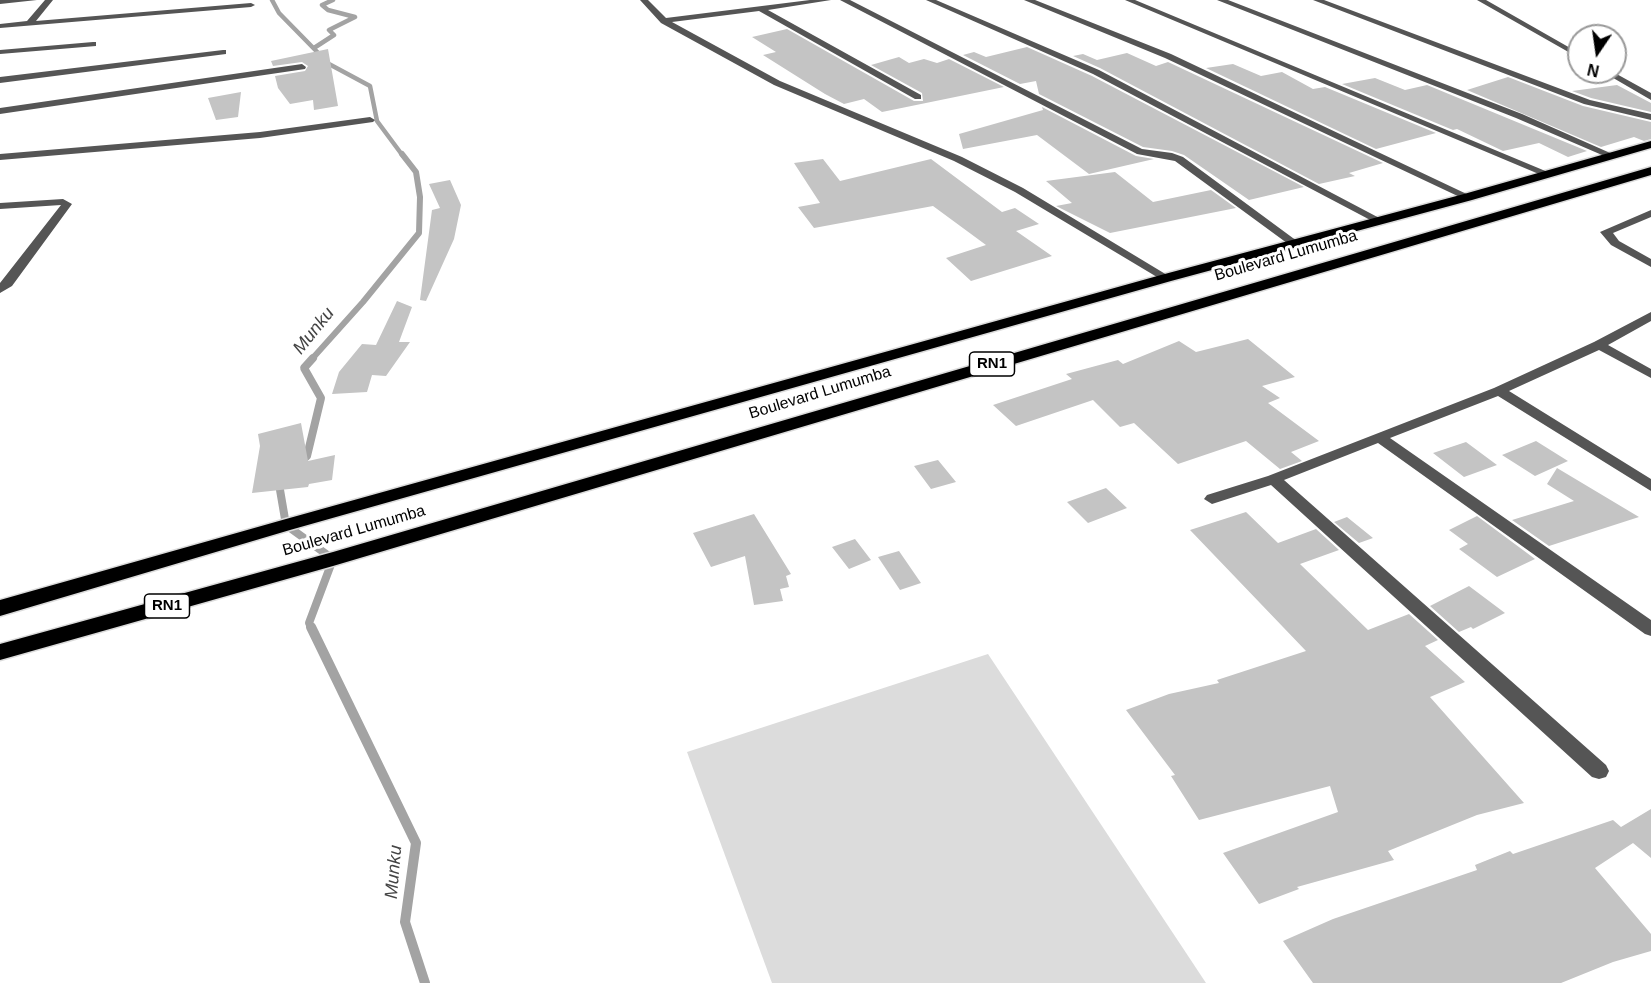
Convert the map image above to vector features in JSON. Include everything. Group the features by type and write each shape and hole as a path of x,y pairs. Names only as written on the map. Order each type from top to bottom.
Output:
{"highway":[{"name":"Boulevard Lumumba","path":"0,608 1166,278 1550,175 1651,144"},
{"name":"Boulevard Lumumba","path":"0,652 345,556 1651,171"}],"street":[{"path":"0,2 33,0"},
{"path":"29,24 49,0"},
{"path":"644,0 664,21 777,83 958,159 1019,190 1166,278"},
{"path":"664,21 827,0"},
{"path":"844,0 1140,152 1179,159 1295,244"},
{"path":"930,0 1096,72 1380,221"},
{"path":"1028,0 1168,56 1468,197"},
{"path":"1129,0 1550,175"},
{"path":"1221,0 1519,116 1612,156"},
{"path":"1317,0 1587,102 1651,117"},
{"path":"1481,0 1567,49"},
{"path":"0,26 251,5"},
{"path":"759,8 918,97"},
{"path":"0,52 93,44"},
{"path":"0,80 223,52"},
{"path":"0,111 302,68"},
{"path":"1627,83 1651,97"},
{"path":"0,157 250,136 370,120"},
{"path":"0,206 63,202 67,204 8,283 0,289"},
{"path":"1651,213 1606,232 1615,243 1651,264"},
{"path":"1212,500 1273,479 1499,391 1599,345 1651,316"},
{"path":"1599,345 1651,374"},
{"path":"1499,391 1651,486"},
{"path":"1380,438 1651,629"},
{"path":"1273,479 1599,771"}],"shaded area":[{"path":"988,654 1206,983 772,983 687,752"}],"building":[{"path":"787,29 914,101 923,101 922,93 871,65 899,57 909,63 924,59 937,63 949,59 1004,87 882,112 864,99 844,104 763,55 776,52 752,37"},
{"path":"1027,47 1092,76 1304,187 1249,200 1184,155 1143,147 1039,94 1036,81 1020,84 963,55 974,52 986,57"},
{"path":"328,49 338,106 314,110 313,100 290,104 278,88 275,76 305,71 308,66 302,62 273,66 271,61"},
{"path":"1127,53 1156,66 1168,62 1383,163 1349,173 1355,176 1319,184 1100,68 1073,56 1083,54 1097,60"},
{"path":"1233,64 1261,76 1282,72 1313,89 1325,87 1436,133 1376,149 1206,68"},
{"path":"1508,77 1583,106 1651,122 1651,139 1644,141 1634,137 1601,147 1467,90"},
{"path":"1375,78 1405,90 1427,85 1587,151 1568,157 1539,143 1503,151 1457,129 1453,130 1342,84"},
{"path":"1617,85 1651,103 1651,112 1591,98 1572,91"},
{"path":"241,92 238,117 216,120 208,98"},
{"path":"1042,107 1136,156 1154,159 1089,174 1037,135 963,149 959,134 1043,110"},
{"path":"823,159 840,181 931,159 1002,212 1015,208 1039,224 1016,231 1052,256 971,281 946,258 986,245 933,206 814,228 798,207 820,203 794,163"},
{"path":"1115,172 1153,202 1211,190 1236,208 1110,233 1056,206 1072,203 1046,181"},
{"path":"450,180 461,205 454,239 426,301 420,300 432,210 440,208 429,184"},
{"path":"397,301 412,307 399,342 410,342 386,376 372,375 367,392 332,394 339,372 362,344 376,345"},
{"path":"1248,339 1295,377 1262,386 1280,398 1268,403 1319,441 1291,452 1302,461 1280,469 1246,441 1178,464 1134,423 1120,427 1093,400 1016,426 993,405 1072,379 1066,374 1118,360 1123,364 1179,341 1196,352"},
{"path":"301,423 308,461 335,455 332,480 309,484 308,487 252,493 260,446 258,434"},
{"path":"1536,441 1568,461 1535,476 1502,455"},
{"path":"1466,442 1497,465 1464,477 1433,453"},
{"path":"938,460 956,482 931,489 914,466"},
{"path":"1557,468 1639,517 1549,546 1512,520 1574,501 1547,484"},
{"path":"1106,488 1127,508 1088,523 1067,502"},
{"path":"1246,512 1278,543 1316,529 1339,550 1300,564 1368,630 1409,614 1438,640 1425,646 1465,682 1430,697 1524,803 1477,815 1388,851 1394,860 1297,887 1299,889 1259,904 1223,853 1338,812 1330,786 1199,820 1171,776 1175,775 1126,710 1169,694 1219,683 1217,680 1306,651 1190,530"},
{"path":"754,514 791,574 786,576 789,587 780,589 783,601 754,605 745,556 711,567 693,533"},
{"path":"1477,516 1535,559 1497,577 1459,549 1468,544 1449,530"},
{"path":"1347,517 1373,538 1359,543 1334,522"},
{"path":"855,539 871,560 849,569 832,547"},
{"path":"899,551 921,583 900,590 878,557"},
{"path":"1469,586 1505,613 1473,629 1471,627 1459,632 1430,606"},
{"path":"1651,809 1651,858 1633,843 1595,868 1651,934 1651,951 1613,962 1561,983 1313,983 1283,941 1333,919 1477,870 1475,865 1510,851 1513,854 1613,820 1621,827"}],"waterway":[{"name":"Munku","path":"272,0 279,13 329,64 370,86 377,121 403,156"},
{"path":"314,48 334,35 329,30 355,17 328,10 322,5 333,0"},
{"name":"Munku","path":"311,360 363,302 419,233 420,197 416,172 402,154"},
{"name":"Munku","path":"301,462 307,456 321,398 304,368 313,358"},
{"name":"Munku","path":"281,482 279,484 286,525 333,559 309,623 311,627"},
{"name":"Munku","path":"311,627 416,843 405,922 425,983"}]}
